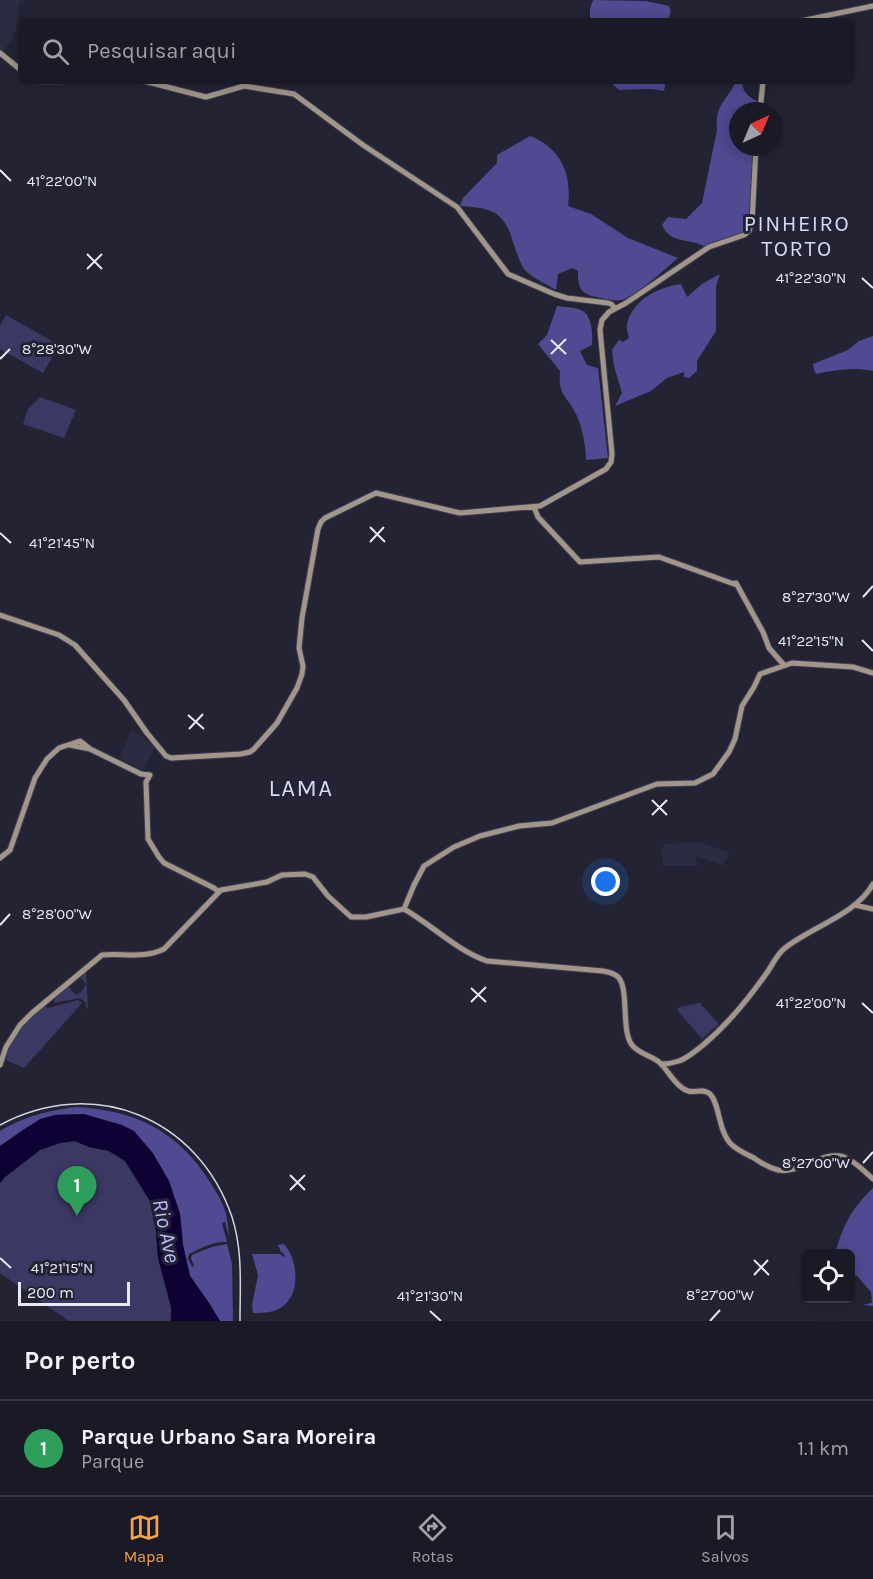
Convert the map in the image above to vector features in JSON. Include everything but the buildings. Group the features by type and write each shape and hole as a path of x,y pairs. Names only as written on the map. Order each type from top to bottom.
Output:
{"street":[{"path":"815,18 873,6"},
{"path":"0,53 18,68"},
{"path":"156,84 206,97 244,86 294,94 363,145 458,207 508,274 554,294 567,298 611,303 615,308"},
{"path":"761,102 764,84"},
{"path":"0,615 59,635 75,645 124,700 166,756 171,758 241,754 254,749 277,723 303,674 299,648 302,618 321,522 376,493 460,513 534,507 546,504 606,469 611,462 612,454 600,324 605,316 615,308 709,247 744,235 748,231 752,222 756,156"},
{"path":"534,507 538,517 580,562 659,557 736,583 763,632 769,648 784,665"},
{"path":"404,909 424,866 454,847 480,836 519,826 552,823 657,784 695,783 712,774 729,752 735,739 742,706 760,674 792,663 853,667 873,674"},
{"path":"0,858 10,850 35,778 46,759 59,748 80,741 90,749 141,774 150,775 146,782"},
{"path":"70,745 90,749"},
{"path":"141,774 146,782 148,839 159,857 164,863 219,892"},
{"path":"0,1065 6,1047 20,1024 94,960 102,955 154,954 164,949 221,890 267,882 282,875 305,874 313,877 328,896 351,917 366,917 404,909 471,955 487,961 611,973 619,978 622,987 628,1035 632,1045 661,1064 687,1091 699,1090 709,1094 713,1099 724,1134 735,1148 777,1170 798,1168 825,1157 836,1155 846,1157 873,1179"},
{"path":"661,1064 679,1061 696,1050 731,1020 781,951 855,904 867,894 873,885"},
{"path":"855,904 873,909"}],"shaded area":[{"path":"0,0 25,0 19,5 13,39 3,51 0,49"},
{"path":"593,0 646,1 669,6 671,12 668,18 590,18"},
{"path":"612,84 665,84 664,91 619,90"},
{"path":"734,84 742,84 747,94 758,102 729,102 729,156 753,156 748,225 742,233 704,246 675,238 665,231 662,225 668,217 686,219 702,203 719,109"},
{"path":"530,136 550,148 562,164 568,183 568,206 591,214 628,238 678,258 641,289 621,300 586,294 579,285 578,271 572,268 558,274 556,290 526,272 509,231 500,217 488,210 460,206 463,198 497,163 497,155"},
{"path":"720,274 716,286 716,331 697,361 697,371 689,378 684,377 684,372 667,378 651,391 615,406 622,393 612,350 619,340 623,342 629,338 627,324 635,308 656,291 681,284 687,297 702,284"},
{"path":"557,306 581,310 590,320 592,345 580,351 587,365 598,368 608,458 586,460 580,424 560,385 560,371 538,344 547,335"},
{"path":"6,315 59,345 43,373 0,349 0,326"},
{"path":"873,336 873,371 859,369 816,374 813,364 848,350 859,341"},
{"path":"40,397 76,410 64,438 23,424 28,409"},
{"path":"131,730 155,747 143,770 119,758"},
{"path":"700,842 729,852 724,866 696,856 697,866 664,866 661,847 664,847 663,844"},
{"path":"86,970 88,1008 80,998 54,1003 57,995 68,986 76,995 81,992 86,984 79,976"},
{"path":"78,1000 82,1003 24,1068 6,1060 15,1036 38,1011 45,1006 48,1008"},
{"path":"700,1003 719,1024 702,1039 677,1008"},
{"path":"76,1107 117,1113 153,1126 184,1149 197,1164 215,1189 224,1208 229,1237 225,1222 222,1223 227,1242 207,1245 189,1254 188,1258 192,1267 194,1266 192,1255 227,1244 232,1264 233,1321 220,1321 190,1276 183,1245 180,1214 169,1181 152,1152 84,1114 55,1115 27,1127 0,1146 0,1131 19,1121 55,1110"},
{"path":"75,1141 89,1147 109,1151 125,1161 150,1201 158,1258 171,1307 171,1321 69,1321 0,1273 0,1183 40,1150"},
{"path":"873,1188 873,1306 862,1305 872,1303 871,1292 855,1276 855,1249 836,1249 849,1218"},
{"path":"284,1244 293,1260 295,1270 294,1289 290,1298 276,1310 253,1313 252,1305 258,1275 252,1254 280,1254 285,1258 278,1245"}],"water":[{"name":"Rio Ave","path":"84,1114 122,1125 134,1131 152,1152 169,1181 180,1214 183,1245 190,1276 220,1321 171,1321 171,1307 158,1258 150,1201 125,1161 109,1151 89,1147 75,1141 60,1143 40,1150 0,1183 0,1146 40,1119 55,1115"}],"railway":[{"path":"0,1125 35,1110 71,1104 105,1106 138,1115 168,1131 194,1153 216,1182 232,1217 238,1243 240,1321"}],"place":[{"name":"Parque Urbano Sara Moreira","path":"77,1216"}],"district":[{"name":"PINHEIRO TORTO","path":"797,236"},
{"name":"LAMA","path":"301,788"}]}
